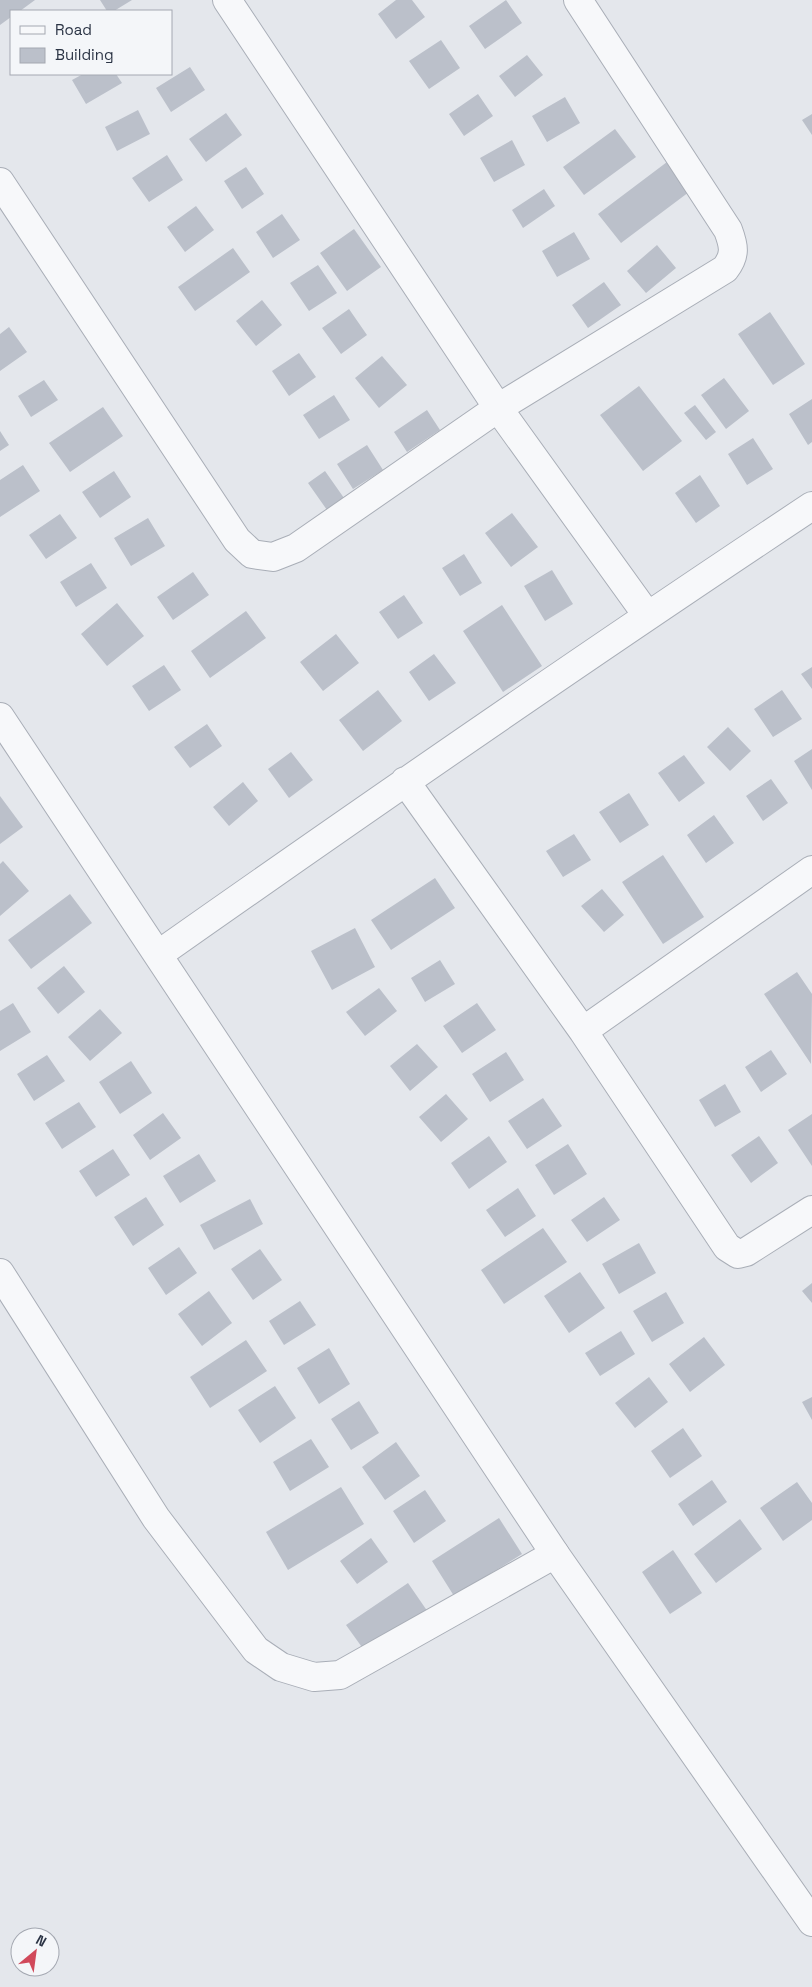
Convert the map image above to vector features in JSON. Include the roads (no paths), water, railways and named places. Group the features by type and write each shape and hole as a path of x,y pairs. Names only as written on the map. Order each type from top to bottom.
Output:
{"street":[{"path":"228,0 498,408 647,615"},
{"path":"0,182 236,540 252,554 273,557 296,548 498,408 725,269 732,258 734,251 733,243 728,230 578,0"},
{"path":"159,954 405,781 647,615 812,506"},
{"path":"0,717 159,954 555,1554 812,1922"},
{"path":"405,781 583,1031 727,1247 738,1254 746,1252 812,1210"},
{"path":"583,1031 812,870"},
{"path":"0,1273 156,1518 256,1650 281,1667 314,1676 340,1675 555,1554"}]}
